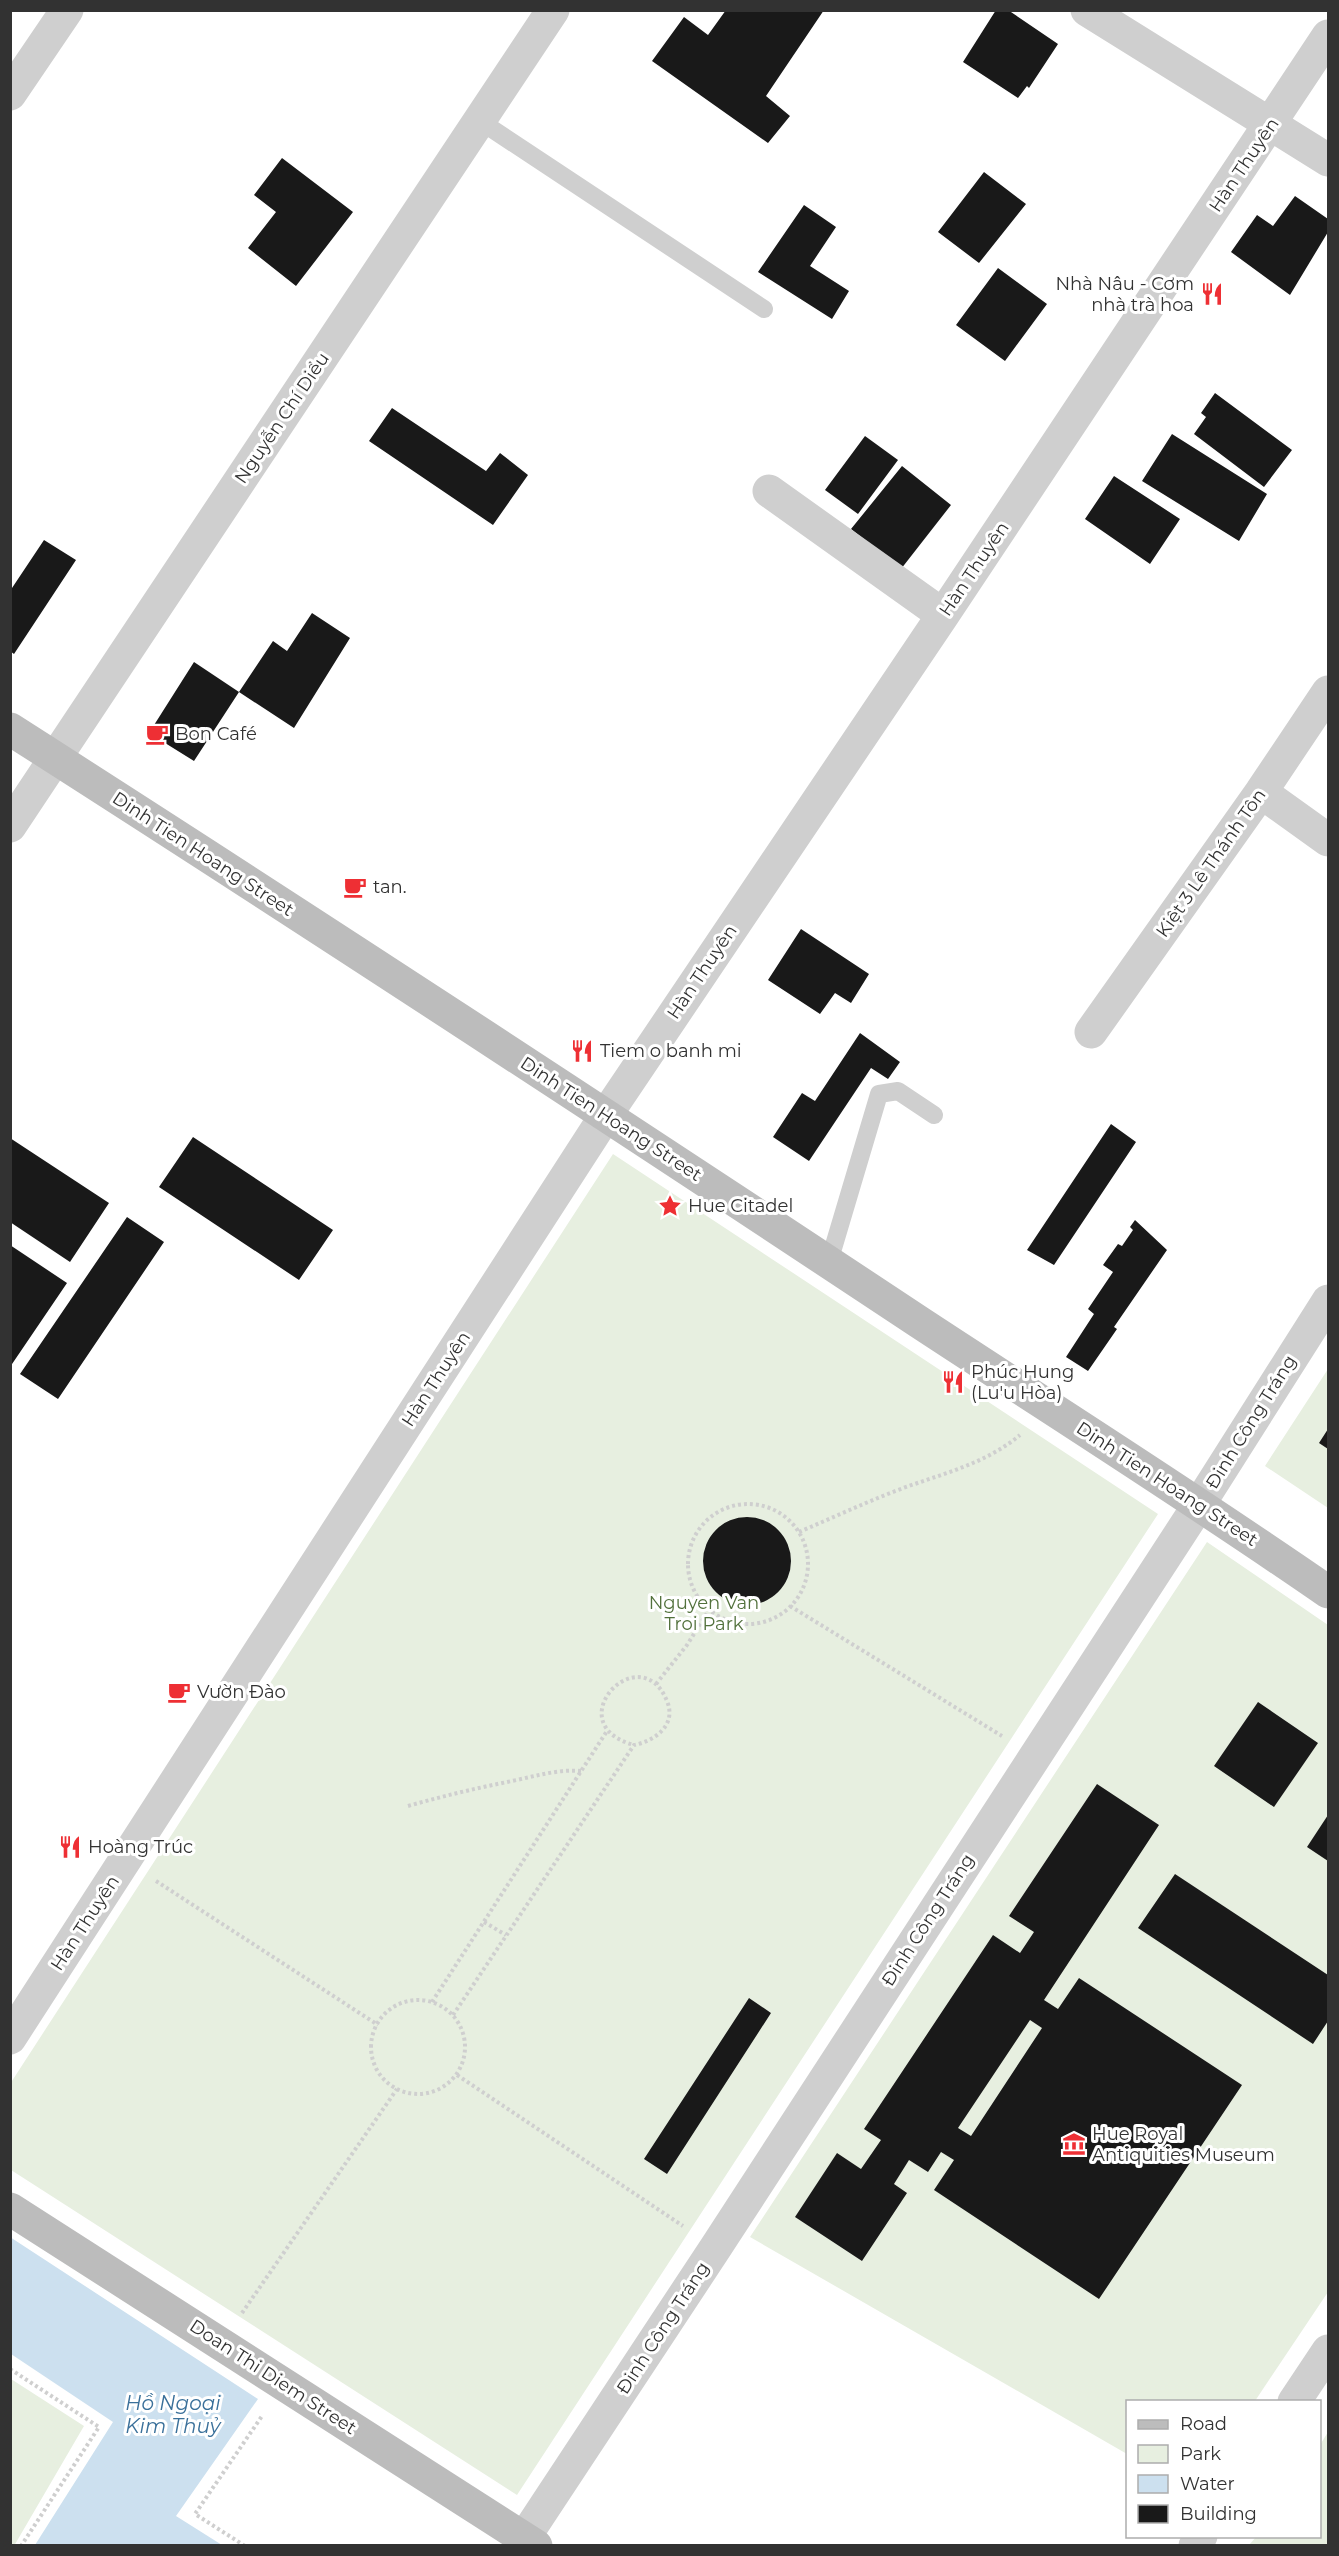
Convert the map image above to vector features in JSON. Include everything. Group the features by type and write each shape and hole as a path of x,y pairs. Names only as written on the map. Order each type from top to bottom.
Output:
{"main road":[{"name":"Dinh Tien Hoang Street","path":"10,729 1200,1503 1329,1592"},
{"name":"Doan Thi Diem Street","path":"10,2209 530,2542"}],"street":[{"path":"10,94 67,10"},
{"name":"Nguyễn Chí Diểu","path":"10,826 553,10"},
{"path":"1087,10 1329,160"},
{"name":"Hàn Thuyên","path":"10,2038 606,1115 1329,36"},
{"path":"768,491 943,615"},
{"name":"Kiệt 3 Lê Thánh Tôn","path":"1091,1032 1329,692"},
{"path":"1261,792 1329,840"},
{"name":"Đinh Công Tráng","path":"530,2542 716,2247 1329,1301"},
{"path":"1295,2400 1329,2351"}],"lane":[{"path":"480,121 764,309"},
{"path":"829,1262 879,1094 898,1091 934,1115"}],"path":[{"path":"799,1532 897,1491 975,1464 1002,1449 1019,1436 1042,1409 1043,1403"},
{"path":"756,1503 776,1510 793,1523 804,1541 809,1561 806,1582 796,1601 790,1606 780,1615 760,1623 739,1624 719,1617 702,1605 691,1587 687,1566 690,1546 700,1527 715,1512 735,1504 756,1503"},
{"path":"790,1606 1034,1756"},
{"path":"656,1684 687,1645 709,1610"},
{"path":"638,1677 656,1684 669,1705 668,1721 661,1734 648,1742 634,1745 619,1741 608,1731 602,1717 603,1702 610,1689 622,1680 638,1677"},
{"path":"432,2002 608,1731"},
{"path":"453,2015 634,1745"},
{"path":"408,1806 458,1792 542,1774 565,1770 581,1771"},
{"path":"125,1861 378,2025"},
{"path":"484,1922 506,1935"},
{"path":"408,2001 432,2002 453,2015 462,2028 466,2044 464,2060 456,2075 444,2086 429,2092 413,2094 397,2089 384,2079 375,2066 371,2049 373,2033 380,2019 392,2007 408,2001"},
{"path":"456,2075 716,2247"},
{"path":"220,2344 397,2089"},
{"path":"10,2369 99,2427 21,2546"},
{"path":"245,2546 195,2514 266,2411"}],"green space":[{"name":"Nguyen Van Troi Park","path":"613,1154 1158,1514 517,2495 11,2170 10,2084"},
{"path":"1328,1369 1328,1508 1265,1466"},
{"path":"1207,1542 1328,1625 1328,2292 1256,2400 1126,2400 1126,2453 750,2237"},
{"path":"11,2379 84,2426 14,2546 10,2545"},
{"path":"1328,2432 1328,2545 1249,2545 1255,2538 1321,2538 1321,2443"}],"water":[{"name":"Hồ Ngoại Kim Thuỷ","path":"10,2237 258,2399 176,2516 222,2545 35,2545 113,2422 11,2354"}],"building":[{"path":"726,10 824,10 766,96 790,116 768,143 652,61 684,17 708,35"},
{"path":"996,10 1008,10 1058,44 1029,88 1027,86 1018,98 963,62"},
{"path":"282,158 353,212 296,286 248,248 276,212 254,195"},
{"path":"984,172 1026,204 979,263 938,232"},
{"path":"1295,196 1328,219 1328,232 1290,295 1231,252 1257,215 1273,226"},
{"path":"804,205 836,227 810,266 849,291 832,319 758,272"},
{"path":"998,268 1047,304 1005,361 956,325"},
{"path":"1215,393 1292,450 1264,487 1194,434 1206,417 1201,413"},
{"path":"392,408 486,471 500,453 528,475 493,525 369,441"},
{"path":"1172,434 1267,494 1239,541 1142,481"},
{"path":"865,436 898,460 858,514 825,490"},
{"path":"902,466 951,505 901,569 851,529"},
{"path":"1114,476 1180,519 1150,564 1085,519"},
{"path":"44,540 76,560 14,654 10,651 10,591"},
{"path":"312,613 350,638 294,728 239,692 273,641 287,651"},
{"path":"194,662 239,692 194,761 149,733"},
{"path":"801,929 869,974 851,1003 835,993 820,1014 768,980"},
{"path":"860,1033 900,1062 888,1079 871,1068 809,1161 773,1137 802,1093 815,1101"},
{"path":"1111,1124 1136,1142 1054,1265 1027,1250"},
{"path":"193,1137 333,1230 299,1280 159,1187"},
{"path":"10,1138 109,1203 70,1262 10,1222"},
{"path":"127,1217 164,1242 58,1399 20,1374"},
{"path":"1135,1220 1167,1250 1114,1327 1117,1329 1088,1371 1066,1357 1094,1314 1088,1309 1113,1272 1103,1265 1118,1244 1122,1246 1133,1230 1130,1227"},
{"path":"10,1245 67,1283 10,1367"},
{"path":"1328,1429 1328,1449 1319,1443"},
{"path":"747,1517 764,1521 778,1530 787,1544 791,1561 787,1578 778,1592 764,1601 747,1605 730,1601 716,1592 707,1578 703,1561 707,1544 716,1530 730,1521"},
{"path":"1258,1702 1318,1743 1274,1807 1214,1766"},
{"path":"1097,1784 1159,1825 1044,2000 1058,2009 1079,1978 1242,2085 1099,2299 934,2190 954,2160 941,2152 928,2172 909,2160 894,2184 907,2193 862,2261 795,2217 837,2153 861,2169 881,2140 864,2129 993,1935 1020,1953 1034,1932 1009,1916","holes":["1030,2020 1042,2028 971,2136 958,2128"]},
{"path":"1328,1815 1328,1861 1307,1847"},
{"path":"1175,1874 1328,1975 1328,2021 1313,2044 1138,1928"},
{"path":"749,1998 771,2013 667,2174 644,2159"}],"place":[{"name":"Nhà Nâu - Cơm nhà trà hoa","path":"1212,294"},
{"name":"Bon Café","path":"157,734"},
{"name":"tan.","path":"355,887"},
{"name":"Tiem o banh mi","path":"582,1051"},
{"name":"Hue Citadel","path":"670,1206"},
{"name":"Phúc Hung (Lu'u Hòa)","path":"953,1382"},
{"name":"Vườn Đào","path":"179,1692"},
{"name":"Hoàng Trúc","path":"70,1847"},
{"name":"Hue Royal Antiquities Museum","path":"1074,2144"}]}
